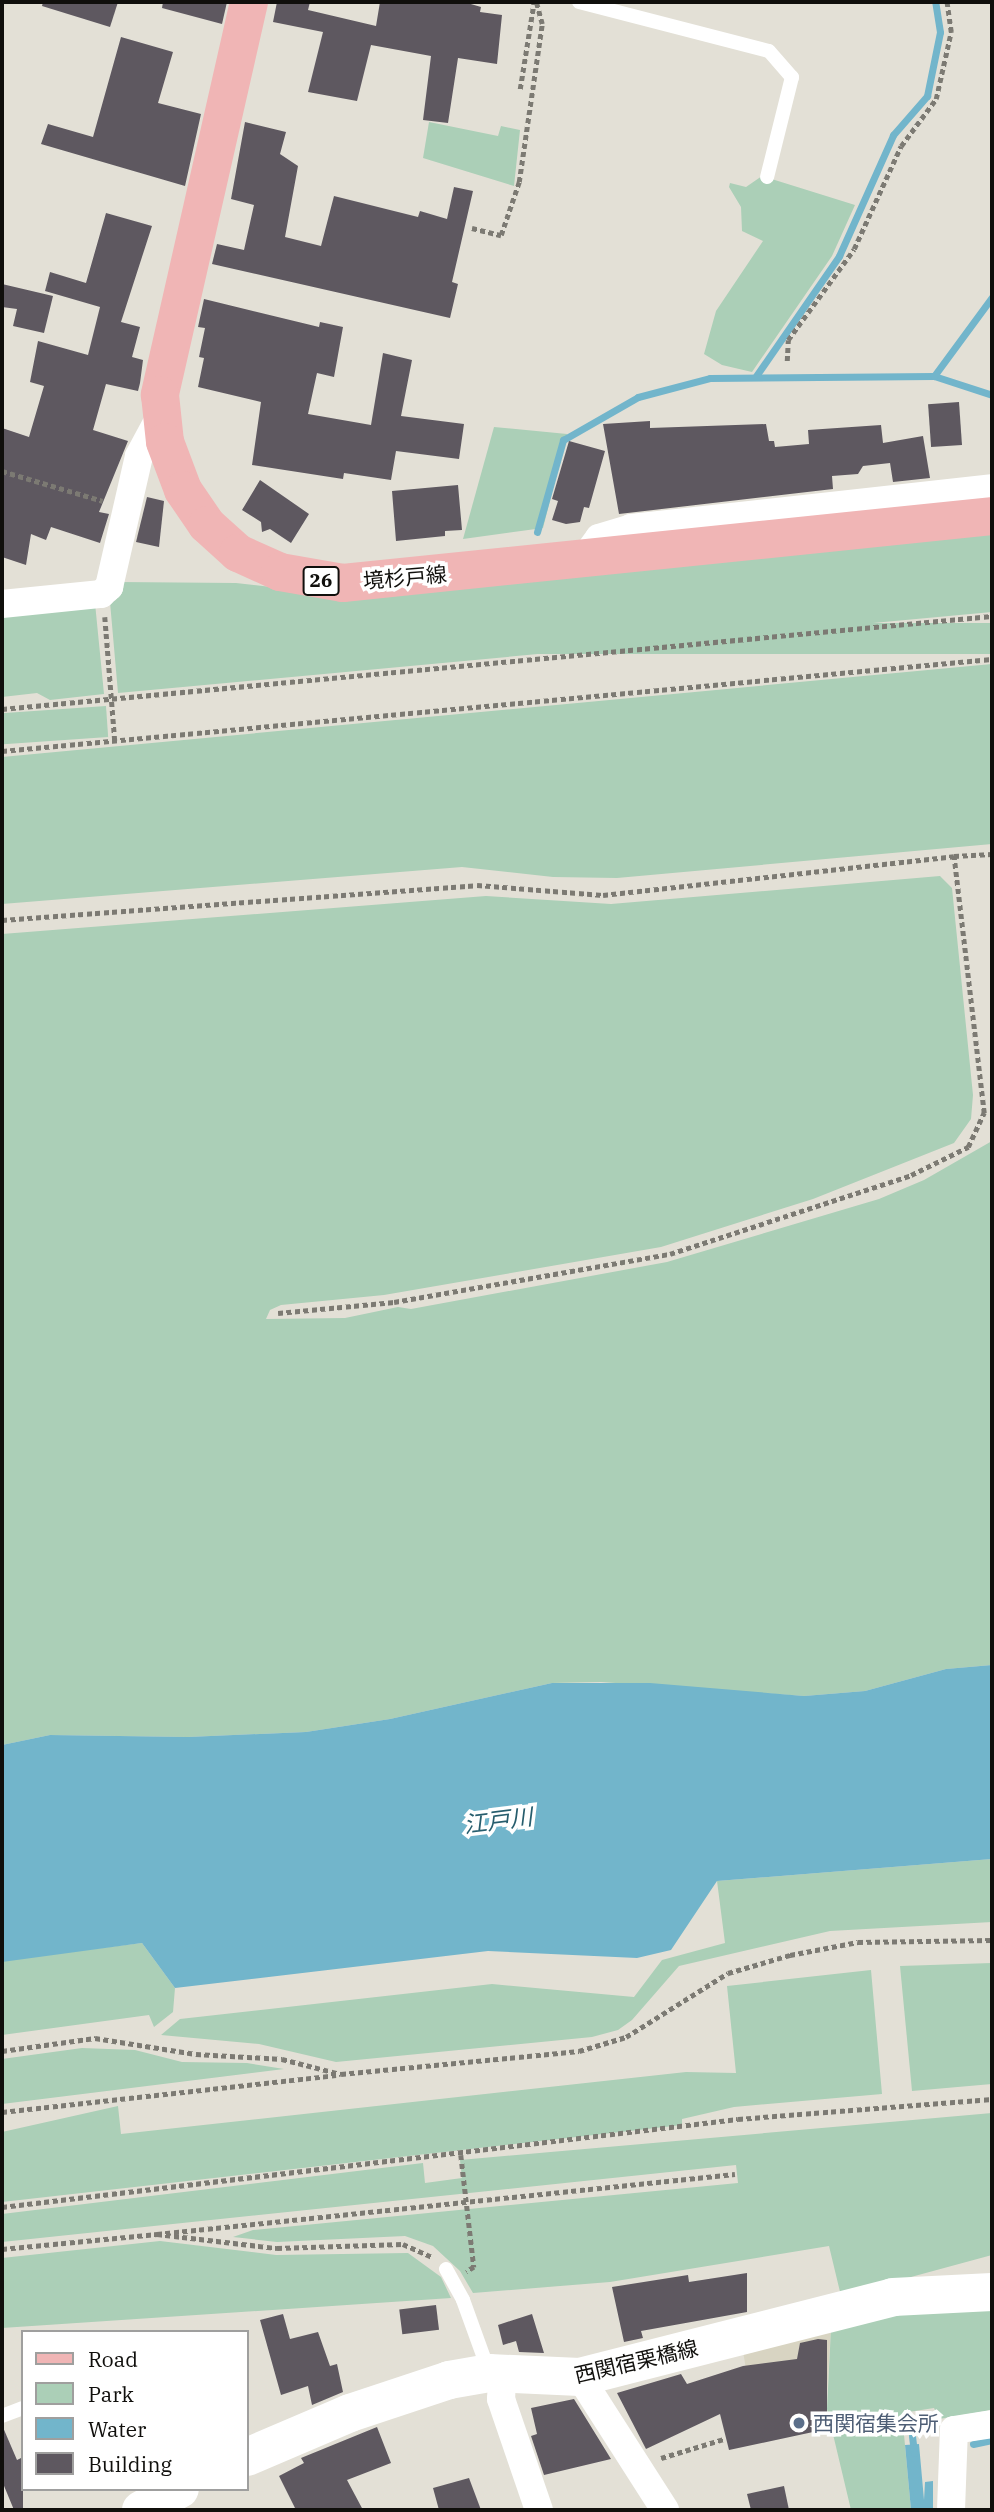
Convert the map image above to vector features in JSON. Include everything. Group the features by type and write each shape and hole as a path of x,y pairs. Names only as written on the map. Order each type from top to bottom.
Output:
{"main road":[{"name":"境杉戸線","path":"249,2 165,363 160,417 173,466 194,509 222,541 280,572 343,583 992,516"},
{"name":"西関宿栗橋線","path":"248,2457 350,2413 449,2381 496,2373 580,2377 893,2297 992,2292"}],"street":[{"path":"2,604 101,594 109,587 139,456 160,417"},
{"path":"583,560 599,538 631,528 992,488"},
{"path":"496,2373 501,2399 540,2510"},
{"path":"580,2377 665,2510"},
{"path":"951,2510 954,2430 992,2424"}],"lane":[{"path":"579,2 769,51 792,77 767,177"},
{"path":"449,2275 496,2373"},
{"path":"2,2416 21,2409"}],"path":[{"path":"520,89 535,2"},
{"path":"472,228 501,235 519,182 542,24 535,2"},
{"path":"788,361 788,340 854,249 901,146 936,99 951,32 947,2"},
{"path":"2,471 127,508"},
{"path":"104,616 116,741"},
{"path":"2,709 992,616"},
{"path":"2,751 992,659"},
{"path":"2,920 477,885 603,895 992,854"},
{"path":"278,1313 394,1302 670,1254 911,1175 968,1147 984,1113 954,856"},
{"path":"2,2112 579,2050 626,2036 728,1973 790,1955 858,1942 992,1940"},
{"path":"2,2051 95,2038 196,2054 282,2059 341,2074"},
{"path":"2,2207 461,2155 738,2119 992,2099"},
{"path":"157,2234 277,2248 403,2244 424,2250 449,2275 474,2267 461,2155"},
{"path":"2,2249 735,2174"},
{"path":"638,2465 724,2440"}],"shaded area":[{"path":"831,2328 826,2409 753,2413 743,2351"}],"green space":[{"path":"429,122 498,136 501,126 520,130 514,186 423,158"},
{"path":"762,176 855,205 832,256 752,372 722,365 704,354 716,311 763,241 742,231 741,207 729,187 730,183 746,187"},
{"path":"494,427 567,434 543,528 463,539"},
{"path":"992,530 992,612 118,693 110,602 116,600 119,582 236,583 280,588"},
{"path":"95,603 104,694 50,700 37,693 2,697 2,612"},
{"path":"116,623 992,623 992,654 116,654"},
{"path":"992,664 992,844 617,878 553,877 462,867 2,904 2,757"},
{"path":"106,706 108,737 3,744 2,713"},
{"path":"940,876 952,888 973,1095 971,1119 954,1143 813,1199 661,1247 384,1295 281,1305 270,1310 266,1319 345,1318 398,1307 411,1309 667,1262 879,1199 924,1180 992,1141 992,1665 946,1669 865,1691 804,1696 601,1682 552,1683 390,1719 306,1732 188,1737 50,1735 2,1745 2,934 486,896 611,904"},
{"path":"992,1859 992,1922 830,1931 679,1966 632,2020 618,2030 592,2037 336,2062 259,2044 161,2035 180,2019 492,1984 634,1997 662,1960 725,1943 717,1881"},
{"path":"142,1943 175,1988 173,2012 154,2027 149,2015 2,2035 2,1960"},
{"path":"992,1963 992,2084 912,2091 900,1966"},
{"path":"871,1970 882,2094 734,2107 682,2119 682,2125 2,2202 2,2132 118,2106 121,2134 686,2072 736,2073 727,1986"},
{"path":"82,2048 135,2050 182,2062 247,2063 284,2069 2,2104 2,2059"},
{"path":"992,2113 992,2255 841,2296 829,2246 610,2282 473,2293 460,2271 433,2246 405,2236 277,2242 233,2237 253,2230 738,2183 736,2165 2,2242 2,2214 423,2163 425,2183 462,2178 460,2160"},
{"path":"160,2241 276,2255 408,2253 441,2277 451,2298 2,2328 2,2258"},
{"path":"992,2306 992,2410 939,2419 934,2408 902,2413 911,2510 851,2510 827,2409 831,2328 890,2313"}],"water":[{"name":"江戸川","path":"992,1665 992,1859 717,1881 671,1950 637,1958 488,1951 175,1988 142,1943 2,1962 2,1745 50,1735 188,1737 306,1732 390,1719 552,1683 650,1683 804,1696 865,1691 946,1669"},
{"path":"919,2444 924,2500 925,2482 933,2481 933,2510 911,2510 905,2445"}],"building":[{"path":"43,2 118,2 110,27 42,6"},
{"path":"163,2 227,2 222,24 162,8"},
{"path":"277,2 310,2 308,10 376,26 380,2 464,2 481,7 480,12 502,15 497,64 458,58 448,123 423,120 431,56 371,45 357,101 308,92 323,32 273,22"},
{"path":"121,37 173,52 158,103 201,114 185,186 41,144 48,124 93,137"},
{"path":"245,122 286,132 280,154 298,166 285,237 321,246 334,196 418,217 420,211 447,219 454,187 473,191 452,282 458,284 450,318 212,264 217,244 244,250 254,205 231,199"},
{"path":"106,213 152,226 121,322 140,327 132,357 143,360 138,391 106,384 93,430 128,441 99,512 109,514 100,543 51,527 46,540 31,534 26,565 2,557 2,428 29,437 44,386 30,382 38,341 88,355 100,307 45,291 50,272 86,283"},
{"path":"2,284 53,296 44,333 13,326 17,309 2,307"},
{"path":"204,299 319,327 320,322 343,327 334,377 317,373 308,414 371,425 383,353 412,360 401,416 464,424 459,459 396,451 391,480 344,473 343,479 252,465 261,402 198,387 204,358 199,357 205,328 198,327"},
{"path":"959,402 962,445 931,447 928,404"},
{"path":"650,421 650,428 766,424 769,441 774,441 775,447 809,444 808,430 881,425 883,443 923,436 930,478 893,482 890,463 863,466 858,474 832,476 833,489 619,514 603,424"},
{"path":"569,441 605,451 589,508 584,507 580,522 566,524 552,520 558,501 552,499"},
{"path":"260,480 309,514 291,543 270,529 262,532 261,522 242,510"},
{"path":"458,485 462,530 445,531 445,536 396,541 392,491"},
{"path":"147,497 164,501 159,547 136,542"},
{"path":"747,2273 747,2312 641,2331 643,2338 624,2342 612,2287 688,2275 689,2282"},
{"path":"436,2305 439,2330 402,2334 399,2310"},
{"path":"283,2314 290,2339 318,2332 330,2366 337,2364 343,2392 312,2405 308,2386 281,2395 260,2320"},
{"path":"532,2314 544,2353 519,2352 516,2341 503,2345 498,2325"},
{"path":"827,2340 827,2429 729,2450 720,2414 646,2449 617,2393 681,2374 687,2384 743,2366 797,2359 800,2343"},
{"path":"574,2399 611,2459 544,2475 531,2436 537,2434 531,2408"},
{"path":"2,2425 17,2460 21,2458 23,2510 14,2510 2,2481"},
{"path":"377,2427 391,2463 347,2480 363,2510 296,2510 279,2476 304,2463 301,2458"},
{"path":"469,2478 481,2510 439,2510 433,2488"},
{"path":"784,2486 789,2510 751,2510 747,2494"}],"waterway":[{"path":"756,376 839,256 893,135 927,96 940,32 935,2"},
{"path":"537,532 563,440 638,397 710,378 934,376 992,297"},
{"path":"934,376 992,395"},
{"path":"912,2436 914,2453"},
{"path":"973,2444 992,2440"}],"place":[{"name":"西関宿集会所","path":"799,2423"}]}
